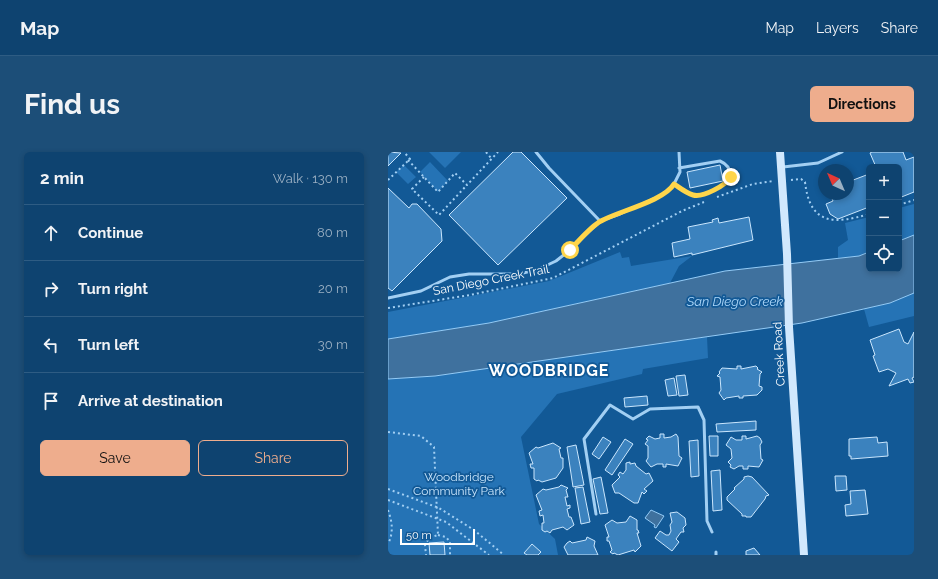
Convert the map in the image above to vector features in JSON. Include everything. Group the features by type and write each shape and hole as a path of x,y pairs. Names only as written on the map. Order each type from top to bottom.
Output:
{"street":[{"name":"Creek Road","path":"780,152 787,254 789,327 804,555"}],"lane":[{"path":"536,152 549,168 600,221"},
{"path":"388,298 421,291 438,282 450,278 469,274 519,274 539,269 556,261 570,250 600,221 620,214 662,195 674,184 680,168 679,152"},
{"path":"781,167 818,163 842,152"},
{"path":"674,184 688,193 697,195 724,186 731,177 726,163 720,161 680,168"},
{"path":"596,514 584,438 610,405 634,419 650,409 698,406 704,420 707,521 712,532"}],"path":[{"path":"404,152 410,159 408,160 438,192 455,173 467,186"},
{"path":"486,152 492,158"},
{"path":"424,177 412,189 439,215 498,152"},
{"path":"388,180 408,160"},
{"path":"798,179 805,182 806,194 812,206 818,214 828,220 846,220 866,215"},
{"path":"712,198 753,184 769,181"},
{"path":"902,204 914,200"},
{"name":"San Diego Creek Trail","path":"388,308 553,278 682,210 706,201"},
{"path":"388,432 421,436 434,447 438,508 438,535"},
{"path":"388,489 438,508 474,530 504,555"},
{"path":"388,500 437,518 466,536 490,555"},
{"path":"388,510 392,520 392,530 388,544"},
{"path":"426,555 425,545 429,538 438,535 446,537 450,542 450,555"}],"green space":[{"path":"429,152 461,152 445,168"},
{"path":"430,162 448,181 438,192 420,172"},
{"path":"404,165 416,177 408,184 396,172"},
{"path":"914,204 914,235 902,240 902,236 902,207"},
{"path":"866,218 866,253 859,256 838,258 838,247 848,240 845,223"},
{"path":"620,252 622,258 629,257 631,266 692,256 679,266 670,283 489,323 388,339 388,312 549,281"},
{"path":"914,293 914,316 869,327 864,309 890,303"},
{"name":"Woodbridge Community Park","path":"707,337 708,358 643,369 642,374 557,394 521,437 539,524 555,539 558,555 388,555 388,379 435,376"}],"water":[{"name":"San Diego Creek","path":"914,235 914,293 890,303 802,323 435,376 388,379 388,339 489,323 725,271 859,256 866,253 866,272 902,272 902,240"},
{"path":"651,510 664,516 656,528 654,527 655,525 645,518"}],"building":[{"path":"388,152 401,153 388,166"},
{"path":"513,152 521,152 567,198 498,265 449,215"},
{"path":"903,152 906,160 914,157 914,192 902,197 902,164 875,164 870,153"},
{"path":"720,165 723,181 690,188 687,172"},
{"path":"866,175 866,208 838,219 830,214 826,204 833,200 854,200 854,180"},
{"path":"388,188 409,208 412,204 417,204 441,229 442,241 392,291 388,288"},
{"path":"749,217 753,240 692,255 692,253 674,257 672,243 690,239 688,227 713,222 712,220 718,218 719,223"},
{"path":"899,329 904,342 908,344 914,332 914,377 912,378 914,382 910,383 908,379 889,386 896,373 888,369 879,372 873,356 875,355 870,340"},
{"path":"737,366 741,366 741,369 756,366 758,368 757,369 762,372 760,374 759,386 762,387 762,390 757,395 743,396 743,398 739,398 739,396 726,398 724,400 719,393 721,390 720,377 717,376 722,368 737,369"},
{"path":"685,375 688,395 679,396 676,376"},
{"path":"674,378 677,395 668,396 665,380"},
{"path":"647,396 648,405 625,407 624,398"},
{"path":"756,421 756,430 717,432 716,424"},
{"path":"660,434 664,434 664,438 671,437 676,434 678,437 679,456 682,458 678,466 666,464 666,467 663,467 663,464 657,464 651,467 646,461 648,458 648,446 645,444 648,440 646,439 649,436 655,439 660,438"},
{"path":"709,436 718,436 718,456 710,456"},
{"path":"742,436 746,436 746,439 757,436 760,438 762,442 760,445 761,459 763,460 759,467 748,466 748,469 743,469 743,466 739,466 734,469 730,467 731,465 728,462 732,458 731,449 726,445 731,437 736,440 742,440"},
{"path":"603,437 611,442 599,459 592,454"},
{"path":"877,437 878,443 887,442 888,456 851,459 851,456 849,456 849,439"},
{"path":"625,439 633,444 612,475 605,470"},
{"path":"698,440 699,476 691,477 689,441"},
{"path":"553,443 561,448 559,449 561,458 563,458 563,468 556,478 542,482 537,481 534,479 534,468 531,468 530,464 533,464 529,453 536,447 538,448"},
{"path":"576,445 584,485 573,487 567,447"},
{"path":"630,462 630,464 635,463 636,466 646,474 649,473 653,481 644,489 647,491 644,494 642,492 638,503 634,503 619,493 615,493 612,485 620,477 618,475 620,472 623,474 626,470 626,463"},
{"path":"720,470 722,510 713,511 711,471"},
{"path":"835,476 846,476 847,490 836,491"},
{"path":"601,477 608,513 600,514 593,479"},
{"path":"744,477 752,477 769,495 766,496 751,517 742,516 742,514 727,500 727,497 735,489 734,488 744,479"},
{"path":"561,485 568,488 566,490 568,497 565,497 567,506 570,505 570,508 567,509 569,517 571,517 574,525 567,530 563,527 552,530 550,533 547,531 545,532 542,530 542,523 544,523 543,515 540,516 539,511 542,510 536,495 543,489 546,490 559,487"},
{"path":"583,487 590,522 581,524 575,488"},
{"path":"865,490 868,514 846,516 845,505 851,504 850,491"},
{"path":"677,512 685,518 686,525 683,528 684,532 681,532 676,539 679,542 672,551 655,538 660,531 666,535 669,535 671,531 670,525 672,522 670,513"},
{"path":"630,516 637,520 637,530 639,533 637,533 641,546 635,552 634,550 618,555 613,554 610,552 612,550 609,541 607,541 607,537 609,537 605,525 612,520 617,523 626,522"},
{"path":"587,537 595,541 594,546 598,555 568,555 564,547 567,543 570,541 572,543 586,540"},
{"path":"444,542 445,555 430,555 429,543"},
{"path":"532,544 541,552 538,555 527,555 524,553"},
{"path":"754,548 760,555 746,555 746,551"}],"district":[{"name":"WOODBRIDGE","path":"549,370"}],"route":[{"path":"570,250 600,221 620,214 662,195 674,184 688,193 697,195 724,186 731,177"}]}
